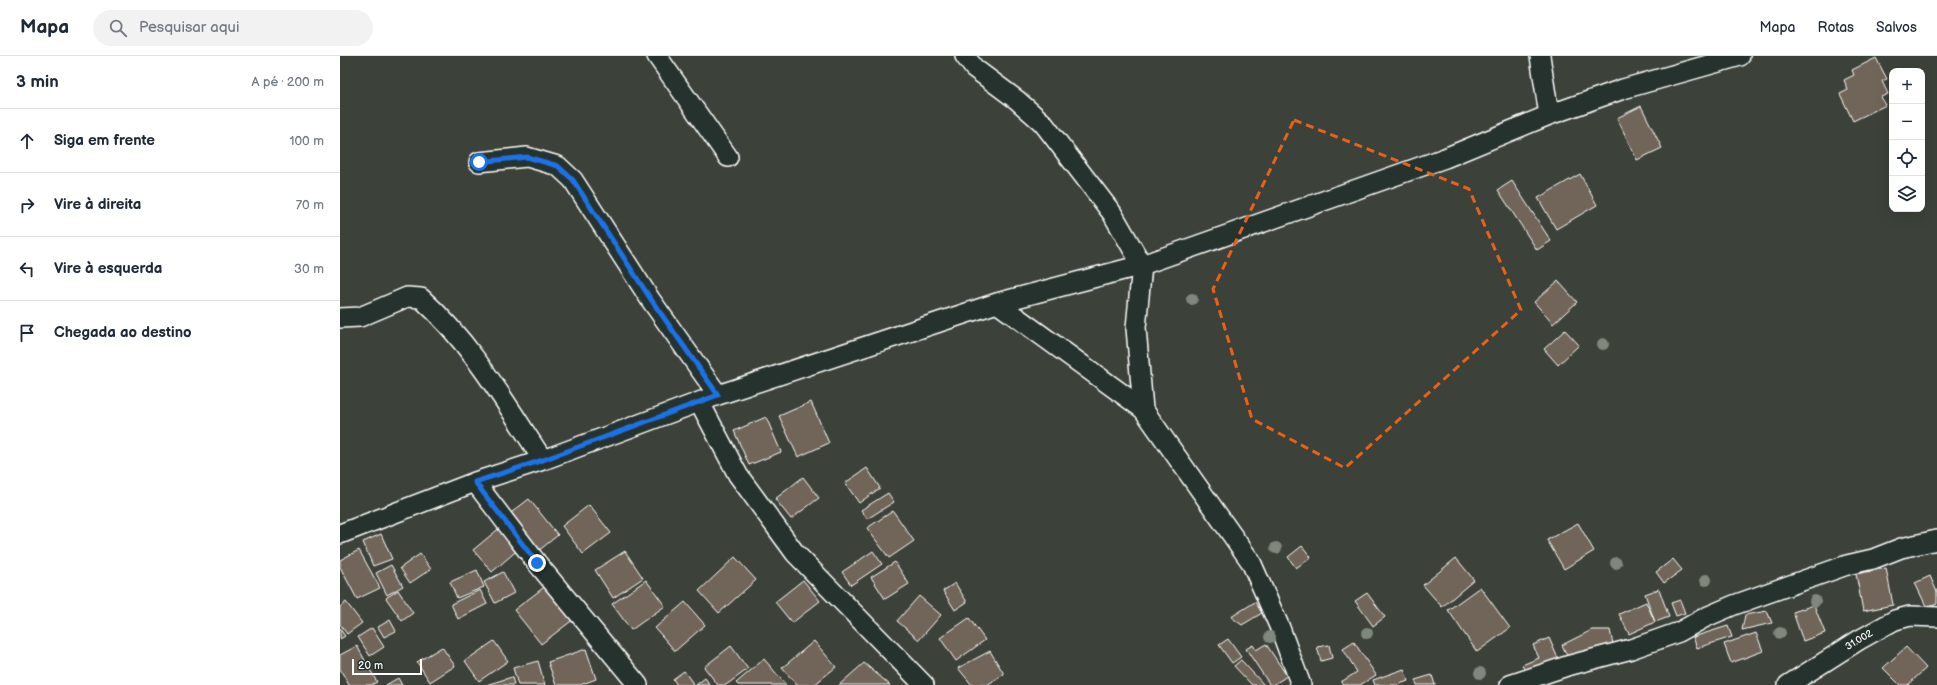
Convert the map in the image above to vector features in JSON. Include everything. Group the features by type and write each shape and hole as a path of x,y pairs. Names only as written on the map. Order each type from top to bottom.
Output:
{"street":[{"path":"656,56 728,157"},
{"path":"965,56 974,68 1017,100 1043,123 1112,213 1142,265 1136,328 1143,409"},
{"path":"1540,56 1549,115"},
{"path":"340,534 475,482 543,460 700,403 718,395 997,303 1142,265 1445,158 1549,115 1623,89 1740,56"},
{"path":"479,162 527,157 558,166 573,180 650,298 718,395"},
{"path":"340,318 360,317 407,297 421,298 452,328 484,370 543,460"},
{"path":"997,303 1143,409 1251,562 1280,628 1301,685"},
{"path":"700,403 738,475 795,553 924,685"},
{"path":"475,482 537,563 638,685"},
{"path":"1510,685 1567,666 1631,649 1679,632 1706,617 1734,605 1848,565 1873,559 1901,548 1937,540"},
{"name":"31.002","path":"1788,685 1859,640 1895,620 1910,616 1937,617"}],"highlighted area":[{"path":"1294,120 1469,189 1521,310 1345,468 1252,419 1213,289"}],"building":[{"path":"1876,58 1887,79 1882,81 1888,94 1881,97 1886,105 1853,121 1840,94 1848,90 1844,80 1854,75 1852,70"},
{"path":"1641,106 1662,148 1637,160 1617,118"},
{"path":"1580,174 1597,205 1556,229 1538,198"},
{"path":"1512,181 1551,241 1537,250 1498,190"},
{"path":"1558,281 1577,302 1553,324 1534,302"},
{"path":"1565,330 1579,345 1558,365 1544,349"},
{"path":"811,402 829,443 798,457 779,416"},
{"path":"766,417 781,452 749,465 734,431"},
{"path":"867,468 880,488 859,503 845,483"},
{"path":"803,477 819,498 791,519 775,499"},
{"path":"888,493 894,502 867,519 861,510"},
{"path":"529,499 558,535 537,552 507,516"},
{"path":"589,505 611,533 583,554 562,526"},
{"path":"893,511 914,541 889,558 867,528"},
{"path":"1578,523 1594,551 1564,569 1547,540"},
{"path":"502,526 521,547 492,572 473,550"},
{"path":"381,534 392,559 373,566 363,542"},
{"path":"1302,546 1311,557 1296,568 1288,557"},
{"path":"359,550 380,588 357,599 340,567 340,560"},
{"path":"625,551 643,578 613,598 595,570"},
{"path":"873,551 882,564 851,585 842,572"},
{"path":"420,554 431,569 410,583 400,568"},
{"path":"735,557 756,580 719,613 699,591"},
{"path":"1456,558 1474,580 1442,607 1423,585"},
{"path":"1673,559 1682,570 1664,583 1656,572"},
{"path":"895,562 909,584 885,599 871,577"},
{"path":"391,565 403,586 387,595 376,573"},
{"path":"1886,568 1893,605 1863,611 1856,574"},
{"path":"477,570 484,587 457,598 450,582"},
{"path":"503,572 514,593 495,603 484,582"},
{"path":"1930,576 1937,592 1937,604 1927,608 1915,583"},
{"path":"646,580 665,606 631,630 612,604"},
{"path":"803,580 820,601 792,623 775,602"},
{"path":"955,583 967,602 955,610 943,591"},
{"path":"547,585 574,619 541,644 514,610"},
{"path":"1480,587 1510,628 1477,652 1448,610"},
{"path":"1659,589 1669,617 1655,622 1645,594"},
{"path":"398,590 413,613 402,621 386,598"},
{"path":"480,590 487,604 458,619 451,604"},
{"path":"1367,593 1385,617 1373,626 1355,601"},
{"path":"919,596 941,615 919,640 897,621"},
{"path":"1680,600 1685,613 1676,616 1671,603"},
{"path":"346,602 362,623 347,634 340,624 340,607"},
{"path":"685,602 705,625 675,651 655,628"},
{"path":"1255,602 1262,613 1242,625 1231,617"},
{"path":"1646,602 1655,622 1629,634 1619,614"},
{"path":"1814,605 1825,633 1803,641 1793,612"},
{"path":"1767,611 1772,623 1742,630 1745,615"},
{"path":"969,618 985,640 956,661 940,638"},
{"path":"390,620 396,631 384,637 378,627"},
{"path":"1728,626 1732,637 1697,648 1693,637"},
{"path":"372,628 384,647 370,656 358,637"},
{"path":"340,629 345,636 340,639"},
{"path":"1592,630 1610,630 1614,649 1569,660 1562,645"},
{"path":"1756,633 1763,651 1731,663 1724,644"},
{"path":"1549,638 1560,663 1528,677 1522,665 1539,658 1533,645"},
{"path":"1228,639 1241,657 1232,663 1219,645"},
{"path":"494,641 508,661 479,681 465,661"},
{"path":"814,641 836,667 814,685 797,685 782,668"},
{"path":"1354,642 1376,675 1360,685 1343,685 1341,682 1357,672 1343,649"},
{"path":"1266,644 1287,676 1273,685 1270,685 1246,649 1253,645 1256,650"},
{"path":"1329,645 1332,658 1321,661 1317,647"},
{"path":"357,646 377,682 371,685 349,685 340,669 340,655"},
{"path":"731,646 748,669 726,685 718,685 704,667"},
{"path":"442,647 455,666 430,682 417,662"},
{"path":"1906,647 1926,668 1908,685 1900,685 1883,668"},
{"path":"586,649 596,679 580,685 556,685 548,662"},
{"path":"990,651 1004,674 987,685 972,685 958,668"},
{"path":"764,659 786,685 738,685 736,683"},
{"path":"1241,660 1264,685 1252,685 1234,666"},
{"path":"538,661 545,685 518,685 513,668"},
{"path":"864,663 890,685 839,685"},
{"path":"1404,669 1408,681 1397,685 1375,685 1373,680"},
{"path":"684,671 694,685 677,685 673,679"},
{"path":"1432,675 1435,685 1417,685 1415,680"},
{"path":"512,677 514,685 486,685"},
{"path":"398,678 402,685 386,685"},
{"path":"705,678 710,685 696,685"}],"route":[{"path":"479,162 527,157 558,166 573,180 650,298 718,395 700,403 543,460 475,482 537,563"}]}
